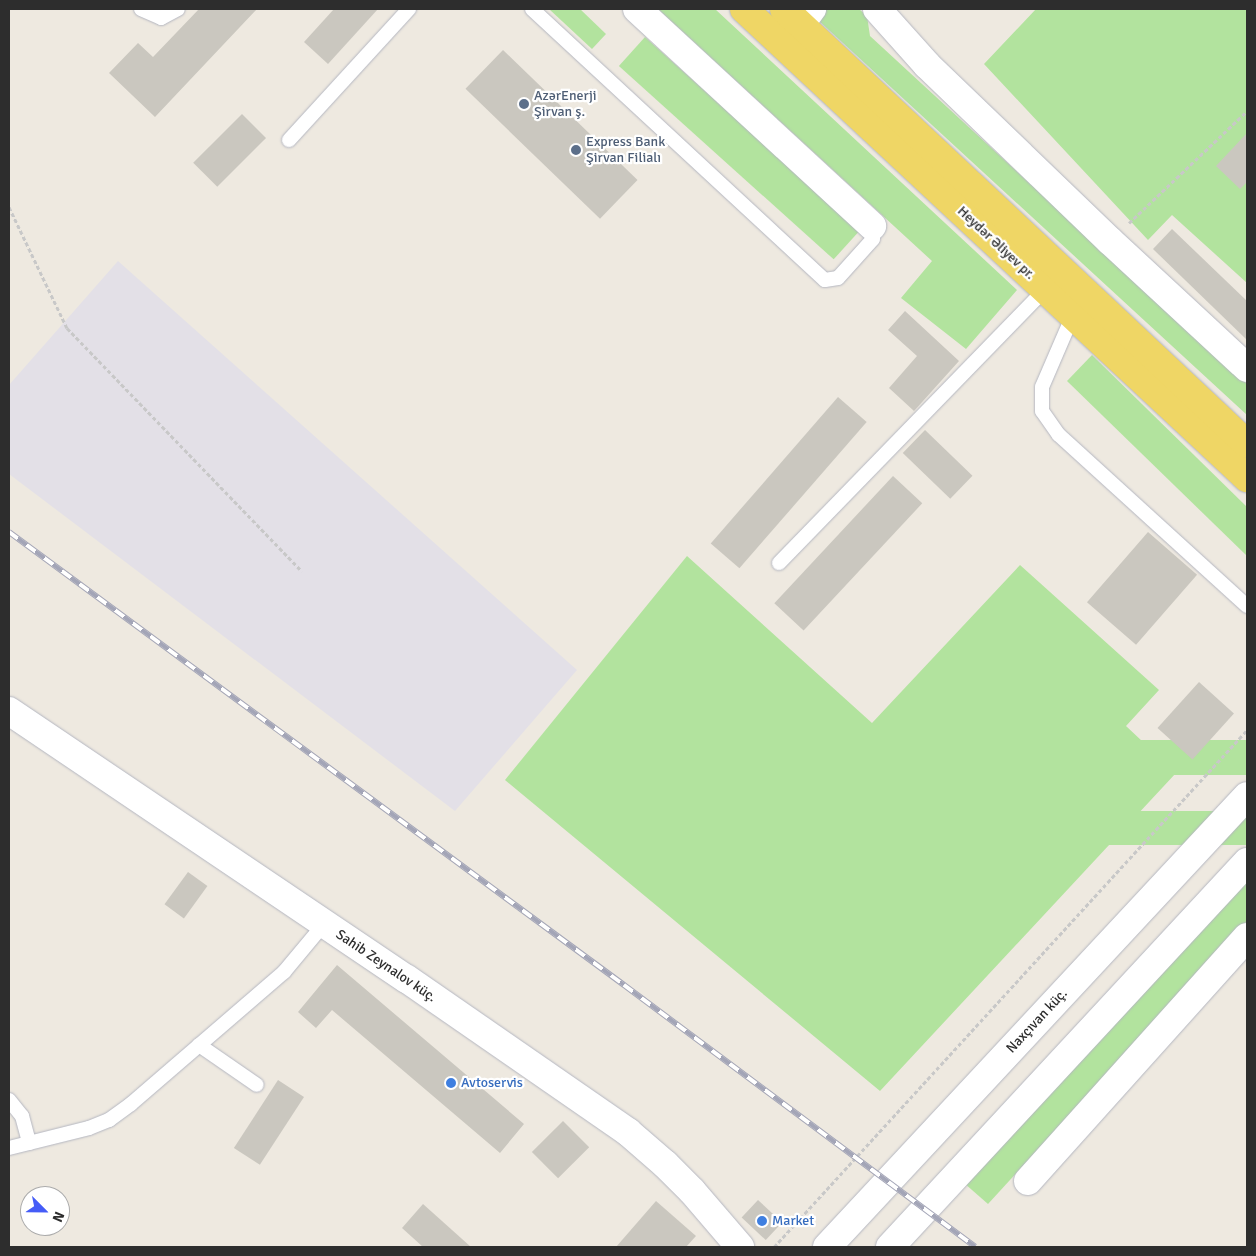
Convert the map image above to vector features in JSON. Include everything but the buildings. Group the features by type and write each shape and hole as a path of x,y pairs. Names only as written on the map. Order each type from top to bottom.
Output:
{"main road":[{"name":"Heydər Əliyev pr.","path":"744,9 1247,478"},
{"name":"Heydər Əliyev pr.","path":"799,14 1247,444"}],"street":[{"path":"637,9 872,226"},
{"path":"877,9 927,65 1110,241 1247,368"},
{"name":"Sahib Zeynalov küç.","path":"9,711 628,1132 666,1164 740,1247"},
{"name":"Naxçıvan küç.","path":"828,1247 1247,796"},
{"path":"890,1247 1247,862"},
{"path":"1028,1181 1247,937"}],"lane":[{"path":"141,9 161,18 178,9"},
{"path":"289,140 409,9"},
{"path":"532,9 825,280 838,278 873,239 872,226"},
{"path":"779,562 1045,289"},
{"path":"1073,315 1042,386 1042,410 1058,435 1247,606"},
{"path":"9,1148 90,1128 109,1120 131,1104 284,972 324,924"},
{"path":"199,1045 257,1084"},
{"path":"9,1100 22,1116 29,1143"}],"path":[{"path":"1110,241 1247,111"},
{"path":"9,207 66,328 302,571"},
{"path":"774,1247 1247,730"}],"shaded area":[{"path":"118,261 577,670 455,811 9,474 9,385"}],"green space":[{"path":"549,9 580,9 606,34 592,49"},
{"path":"658,9 715,9 1017,290 966,349 901,298 932,261"},
{"path":"826,9 859,9 867,16 870,36 1247,384 1247,415 818,20"},
{"path":"1036,9 1247,9 1247,283 1172,215 1148,240 984,64"},
{"path":"645,37 860,230 834,259 619,66"},
{"path":"1092,355 1247,507 1247,556 1067,381"},
{"path":"687,556 872,723 1020,565 1159,690 1126,726 1176,773 880,1091 505,780"},
{"path":"723,740 1247,740 1247,775 723,775"},
{"path":"780,811 1247,811 1247,845 780,845"},
{"path":"1247,878 1247,921 988,1204 964,1183"}],"railway":[{"path":"9,532 624,985 975,1247"}],"place":[{"name":"AzərEnerji Şirvan ş.","path":"524,104"},
{"name":"Express Bank Şirvan Filialı","path":"576,150"},
{"name":"Avtoservis","path":"451,1083"},
{"name":"Market","path":"762,1221"}]}
